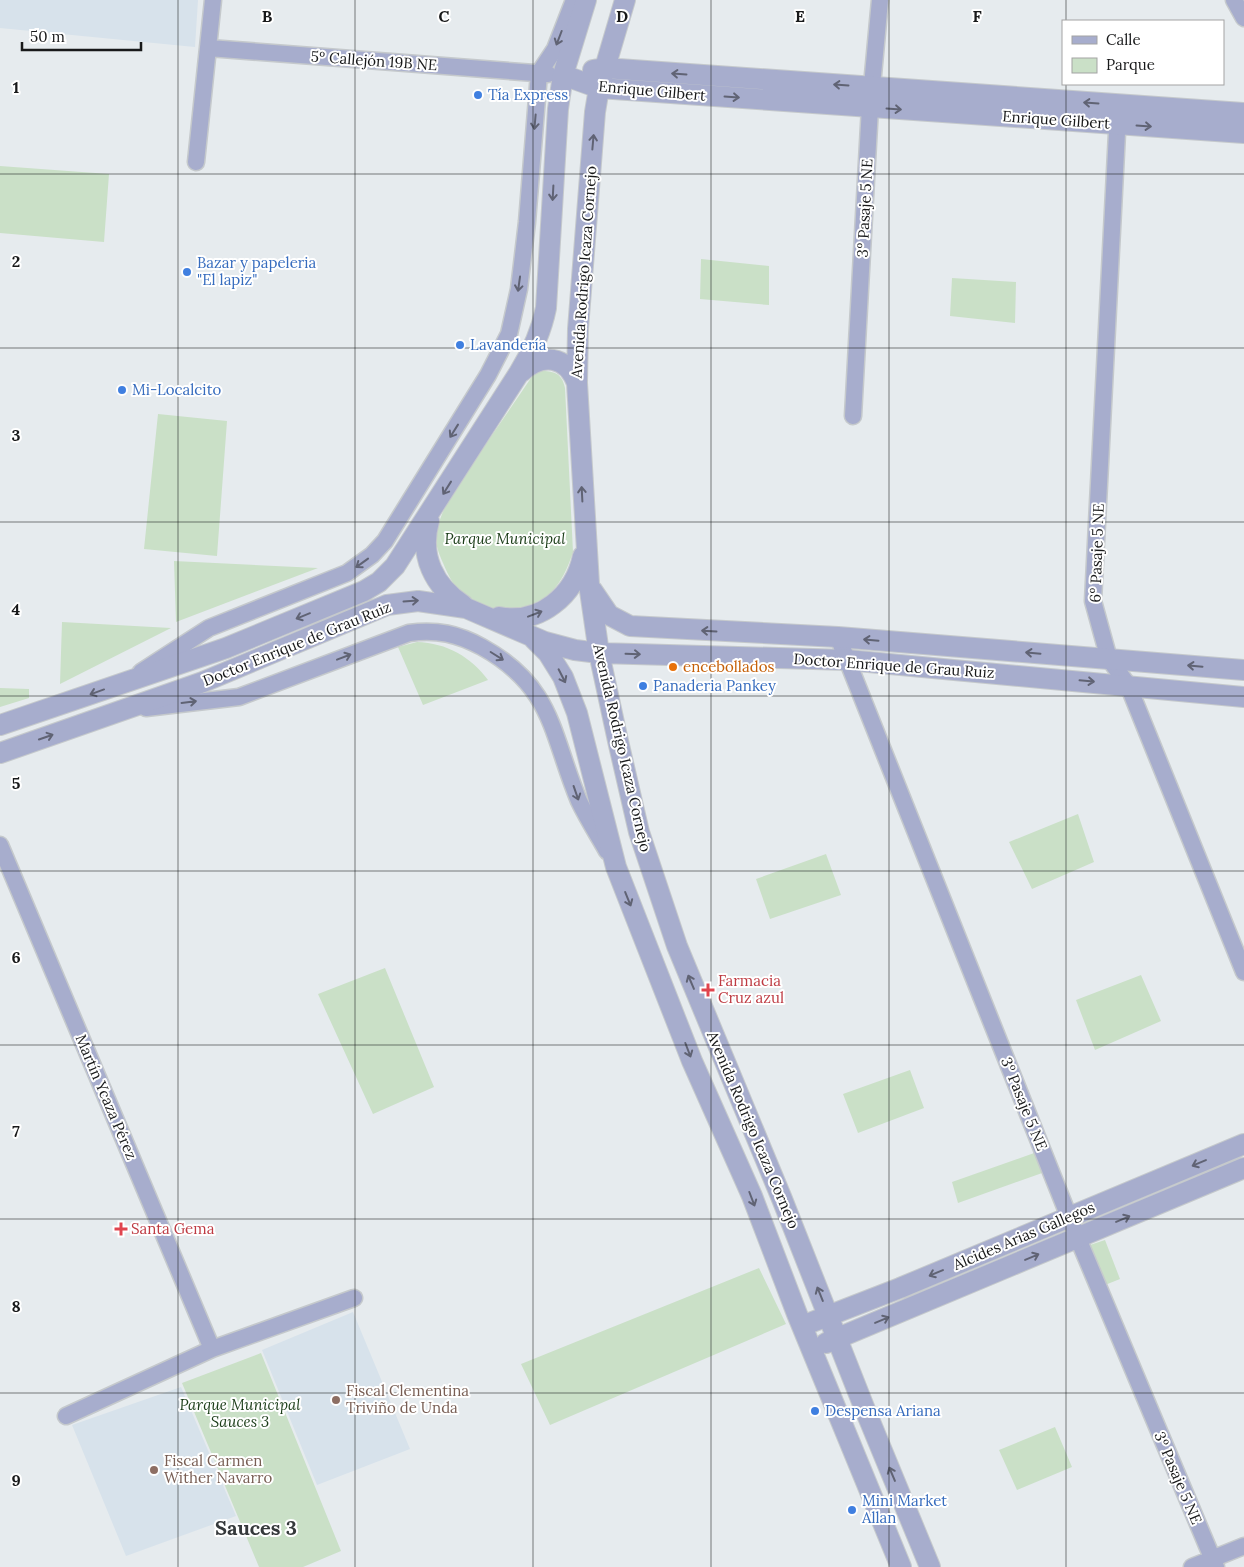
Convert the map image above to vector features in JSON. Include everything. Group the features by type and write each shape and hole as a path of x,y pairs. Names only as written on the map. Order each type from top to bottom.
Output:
{"street":[{"path":"196,162 213,0"},
{"path":"124,682 209,628 347,573 372,555 385,541 488,375 509,334 519,290 527,222 539,73 555,49 574,0"},
{"path":"466,608 442,587 433,575 427,559 426,531 432,512 534,349 546,308 558,109 564,75 586,0"},
{"name":"Avenida Rodrigo Icaza Cornejo","path":"624,0 599,88 580,310 576,383 585,542 599,653 639,832 677,946 930,1567"},
{"name":"3º Pasaje 5 NE","path":"853,416 871,87 880,0"},
{"path":"1234,0 1244,18"},
{"name":"5º Callejón 19B NE","path":"209,48 564,75"},
{"name":"Enrique Gilbert","path":"564,75 604,68 1244,113"},
{"name":"Enrique Gilbert","path":"564,75 599,88 1244,133"},
{"name":"6º Pasaje 5 NE","path":"1118,104 1093,601 1109,659 1128,685 1244,972"},
{"path":"519,373 537,361 552,360 567,367 576,383"},
{"name":"Doctor Enrique de Grau Ruiz","path":"0,725 226,648 364,591 379,582 395,566 432,512"},
{"path":"488,615 522,619 548,609 558,601 576,578 581,565 585,542"},
{"name":"Doctor Enrique de Grau Ruiz","path":"589,584 609,615 627,625 838,638 1244,670"},
{"name":"Doctor Enrique de Grau Ruiz","path":"0,753 203,682 387,605 418,601 466,608 488,615 560,646 599,653 847,660 1244,697"},
{"name":"Avenida Rodrigo Icaza Cornejo","path":"518,629 533,638 548,653 570,695 577,713 616,867 692,1061 752,1196 802,1326 901,1567"},
{"name":"Doctor Enrique de Grau Ruiz","path":"124,710 239,696 409,633 439,631 459,636 499,656 531,685 555,732 579,800 616,867"},
{"name":"3º Pasaje 5 NE","path":"838,638 1069,1217 1214,1563"},
{"name":"Martín Ycaza Pérez","path":"0,845 212,1349"},
{"name":"Alcides Arias Gallegos","path":"802,1326 1244,1144"},
{"name":"Alcides Arias Gallegos","path":"813,1349 1244,1168"},
{"path":"66,1416 212,1349 354,1298"},
{"path":"1192,1567 1214,1563 1244,1546"}],"shaded area":[{"path":"0,0 198,0 195,47 0,28"},
{"name":"Fiscal Clementina Triviño de Unda","path":"353,1312 410,1449 317,1485 262,1350"},
{"name":"Fiscal Carmen Wither Navarro","path":"181,1387 236,1516 126,1556 72,1425"}],"green space":[{"path":"0,166 109,174 104,242 0,233"},
{"path":"701,259 769,266 769,305 700,299"},
{"path":"952,278 1016,282 1015,323 950,316"},
{"name":"Parque Municipal","path":"540,371 557,374 562,379 565,388 573,552 564,575 544,598 524,607 511,609 487,608 468,600 454,584 438,550 436,543 437,530 448,501 459,483 533,375"},
{"path":"158,414 227,421 217,556 144,549"},
{"path":"174,561 318,568 176,622"},
{"path":"62,622 171,628 60,684"},
{"path":"417,642 448,648 474,664 488,680 423,705 398,647"},
{"path":"0,688 29,689 29,698 0,707"},
{"path":"1078,814 1094,862 1032,889 1009,842"},
{"path":"826,854 841,895 770,919 756,879"},
{"path":"385,968 434,1087 373,1114 318,994"},
{"path":"1141,975 1161,1021 1095,1050 1076,1000"},
{"path":"910,1070 924,1108 858,1133 843,1094"},
{"path":"1037,1152 1045,1172 958,1203 952,1182"},
{"path":"1105,1240 1120,1279 1105,1285 1090,1245"},
{"path":"759,1268 786,1324 550,1425 521,1364"},
{"name":"Parque Municipal Sauces 3","path":"261,1353 341,1551 303,1567 259,1567 182,1383"},
{"path":"1055,1427 1072,1467 1017,1490 999,1450"}],"place":[{"name":"Tía Express","path":"478,95"},
{"name":"Bazar y papeleria \"El lapiz\"","path":"187,272"},
{"name":"Lavandería","path":"460,345"},
{"name":"Mi-Localcito","path":"122,390"},
{"name":"encebollados","path":"673,667"},
{"name":"Panaderia Pankey","path":"643,686"},
{"name":"Farmacia Cruz azul","path":"708,990"},
{"name":"Santa Gema","path":"121,1229"},
{"name":"Fiscal Clementina Triviño de Unda","path":"336,1400"},
{"name":"Despensa Ariana","path":"815,1411"},
{"name":"Fiscal Carmen Wither Navarro","path":"154,1470"},
{"name":"Mini Market Allan","path":"852,1510"}],"district":[{"name":"Sauces 3","path":"256,1528"}]}
